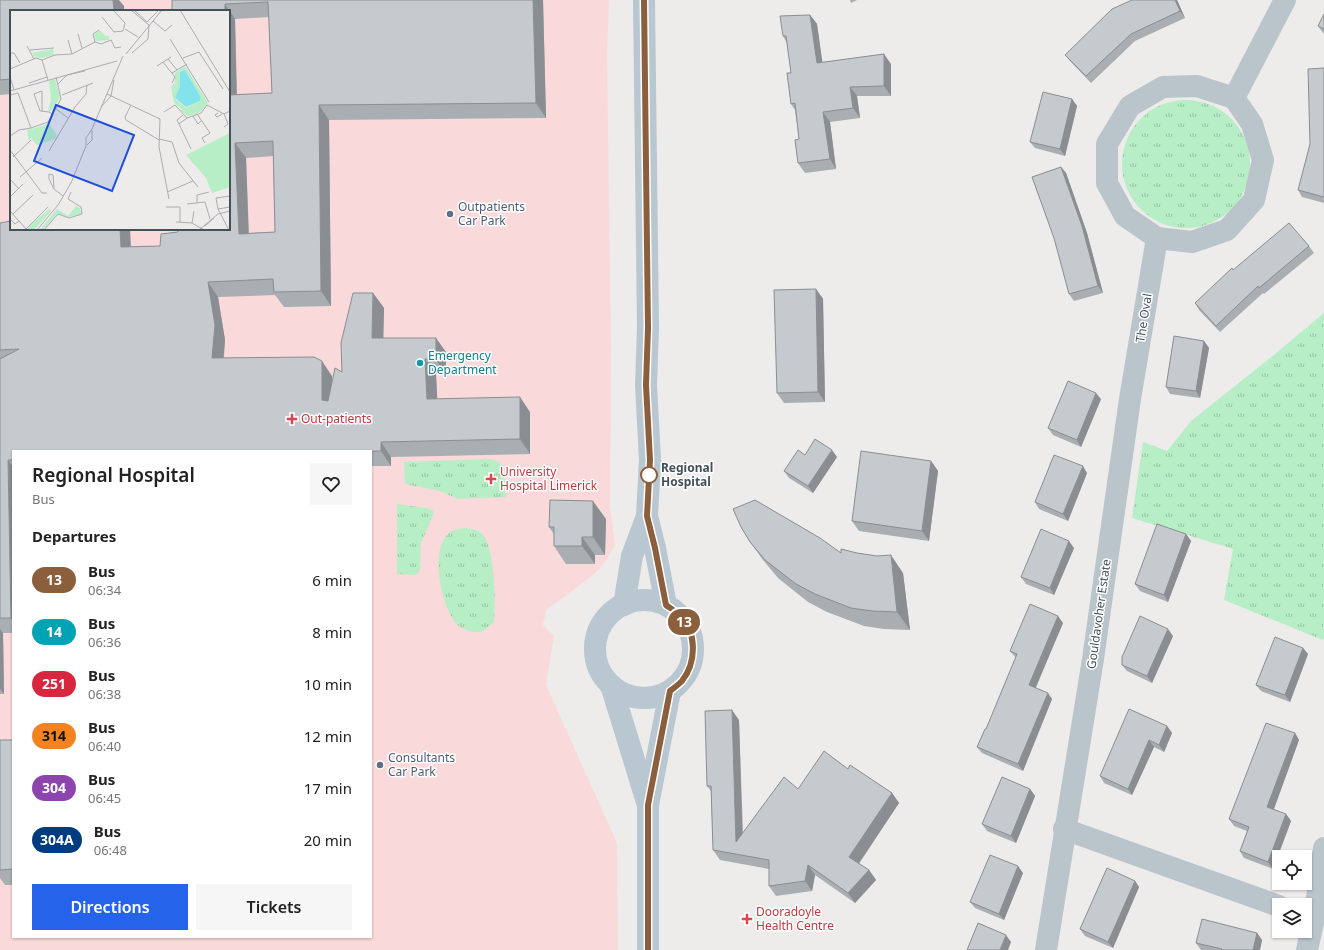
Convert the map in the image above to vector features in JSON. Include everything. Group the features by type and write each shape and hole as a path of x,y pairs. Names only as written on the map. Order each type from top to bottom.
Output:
{"main road":[{"path":"644,0 648,328 646,385 650,460 647,516 666,605"},
{"path":"624,605 632,556 647,516"},
{"path":"645,600 666,605 680,615 690,631 693,649 690,666 682,681 670,691 656,697 642,698 626,695 610,685 598,668 595,644 601,626 610,614 624,605 645,600"},
{"path":"610,685 648,805"},
{"path":"648,950 648,805 670,691"}],"street":[{"path":"1234,98 1284,2"},
{"path":"1198,86 1234,98 1252,124 1263,160 1254,200 1227,230 1192,242 1157,238 1125,216 1110,190 1107,183 1107,144 1130,106 1163,87 1198,86"},
{"name":"The Oval","path":"1130,399 1157,238"},
{"name":"Gouldavoher Estate","path":"1046,950 1064,829 1093,659 1130,399"},
{"path":"1064,829 1272,903"},
{"path":"1312,903 1324,848"},
{"path":"1307,950 1308,938"}],"shaded area":[{"name":"University Hospital Limerick","path":"0,0 609,0 607,55 611,351 610,507 615,545 605,562 592,576 546,610 543,625 554,636 546,685 617,843 618,950 0,950"}],"green space":[{"path":"1180,100 1192,100 1205,103 1222,111 1235,123 1247,145 1250,164 1249,176 1245,188 1239,200 1227,213 1205,225 1192,228 1180,228 1167,225 1150,217 1137,205 1125,183 1122,170 1122,158 1125,145 1133,128 1145,115 1167,103"},
{"path":"1324,313 1323,640 1224,600 1233,549 1132,518 1143,442 1167,451 1191,421"},
{"path":"491,459 499,462 504,467 506,497 458,499 440,491 405,484 404,462"},
{"path":"397,504 427,508 432,510 434,513 421,543 420,571 415,575 397,574"},
{"path":"465,528 480,532 490,550 495,590 494,622 482,632 467,631 459,626 453,619 443,596 440,582 439,556 441,544 450,532"}],"building":[{"path":"0,0 113,0 114,10 10,10 10,79 0,80"},
{"path":"172,0 533,0 536,103 319,105 321,291 274,292 273,279 208,282 215,325 212,358 314,357 322,361 322,400 328,401 335,368 342,372 341,343 353,293 373,293 372,338 436,338 436,360 425,359 427,399 520,397 520,439 381,442 381,451 12,450 12,460 8,460 11,618 0,618 0,359 19,349 0,350 0,223 10,221 10,230 120,230 121,247 160,246 161,234 178,232 177,230 230,230 230,95 272,93 268,2 225,4 225,10 172,10","holes":["273,141 275,232 239,234 235,143"]},
{"path":"1132,0 1175,0 1180,11 1131,34 1086,76 1065,55 1112,9"},
{"path":"1324,14 1324,29 1318,26"},
{"path":"810,15 817,63 884,54 884,86 850,87 853,108 823,112 830,159 798,163 795,140 799,139 795,103 791,104 787,73 791,73 786,36 783,36 780,16"},
{"path":"1324,68 1324,197 1298,190 1310,144 1308,69"},
{"path":"1043,92 1072,99 1060,149 1030,142"},
{"path":"1061,167 1082,226 1098,286 1069,294 1054,238 1032,177"},
{"path":"1289,223 1309,246 1259,288 1258,286 1216,326 1195,303 1232,268 1233,270"},
{"path":"816,289 818,392 777,393 774,290"},
{"path":"1174,336 1204,341 1196,391 1166,387"},
{"path":"1068,381 1096,393 1077,440 1048,428"},
{"path":"815,439 832,450 808,486 784,471 798,450 805,455"},
{"path":"861,451 931,461 922,531 852,521"},
{"path":"1054,455 1083,466 1063,514 1035,502"},
{"path":"550,500 593,501 593,537 582,537 582,546 554,546 554,527 549,527"},
{"path":"755,500 820,538 841,553 841,549 877,556 891,555 897,612 851,608 815,594 796,584 765,560 750,542 733,509"},
{"path":"1157,524 1186,534 1164,595 1135,584"},
{"path":"1041,529 1069,541 1050,588 1021,577"},
{"path":"1030,604 1058,616 1029,685 1048,693 1018,764 977,747 1017,654 1010,651"},
{"path":"1140,616 1168,629 1147,676 1122,665 1122,657"},
{"path":"1275,637 1303,648 1285,695 1256,685"},
{"path":"1129,709 1167,726 1159,745 1149,740 1128,789 1100,776"},
{"path":"732,710 736,842 784,777 798,789 824,751 848,769 850,765 892,793 849,857 869,870 848,893 808,865 805,881 769,886 769,860 713,850 711,786 707,786 705,711"},
{"path":"1266,723 1295,733 1267,807 1286,814 1268,862 1240,851 1249,827 1229,819"},
{"path":"0,740 12,740 12,869 0,870"},
{"path":"1002,777 1030,789 1011,836 982,824"},
{"path":"990,855 1018,866 999,914 970,902"},
{"path":"1107,868 1135,881 1108,942 1080,929"},
{"path":"1202,919 1257,933 1253,950 1221,950 1222,949 1196,943"},
{"path":"978,923 1006,935 1000,950 967,950"}],"bus line":[{"name":"13","path":"644,0 648,328 646,385 650,460 647,516 666,605 680,615 690,631 693,649 690,666 682,681 670,691 648,805 648,950"}],"place":[{"name":"Outpatients Car Park","path":"450,214"},
{"name":"Emergency Department","path":"420,363"},
{"name":"Out-patients","path":"292,419"},
{"name":"Regional Hospital","path":"649,475"},
{"name":"University Hospital Limerick","path":"491,479"},
{"name":"Consultants Car Park","path":"380,765"},
{"name":"Dooradoyle Health Centre","path":"747,919"}]}
